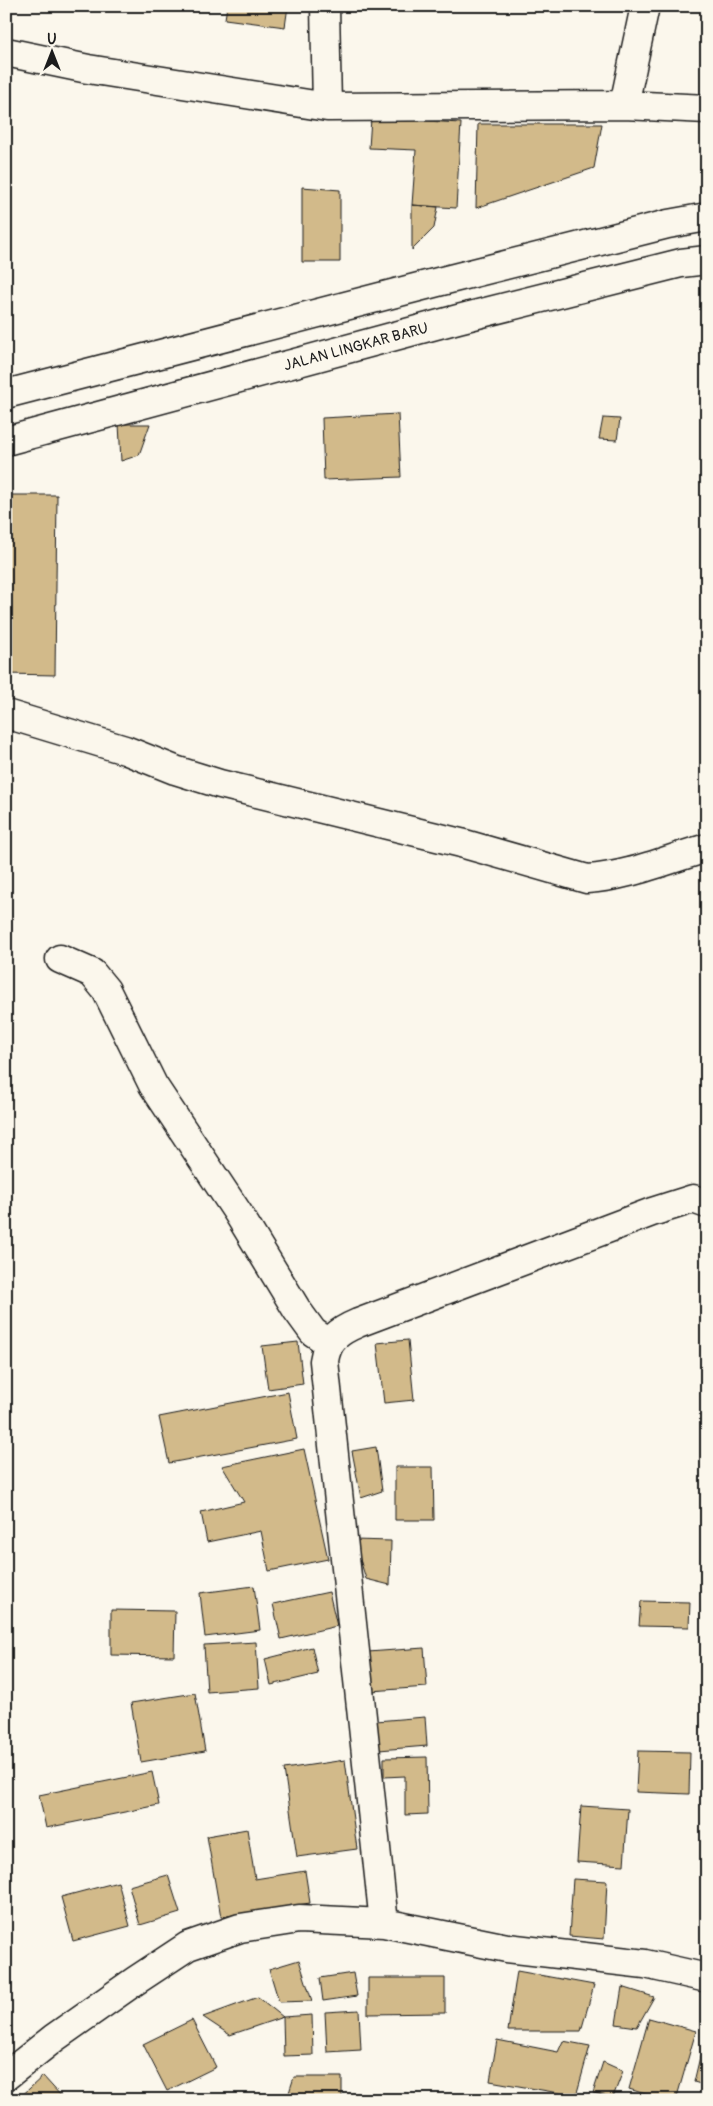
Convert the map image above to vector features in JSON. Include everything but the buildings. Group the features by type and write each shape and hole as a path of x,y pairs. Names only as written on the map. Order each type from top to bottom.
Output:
{"main road":[{"path":"325,6 327,106"},
{"path":"624,105 645,6"},
{"path":"6,52 88,69 327,106 624,105 707,109"},
{"path":"6,394 668,224 707,218"},
{"name":"JALAN LINGKAR BARU","path":"6,441 458,320 681,263 707,260"},
{"path":"6,714 125,750 175,770 220,784 461,843 587,878 613,876 707,848"},
{"path":"60,959 92,974 106,990 152,1085 238,1213 296,1310 313,1332 330,1343"},
{"path":"384,1923 324,1361 325,1348 343,1329 652,1212 693,1199 707,1204"},
{"path":"6,2076 86,2015 188,1946 240,1928 299,1919 384,1923 507,1948 645,1964 707,1978"}]}
